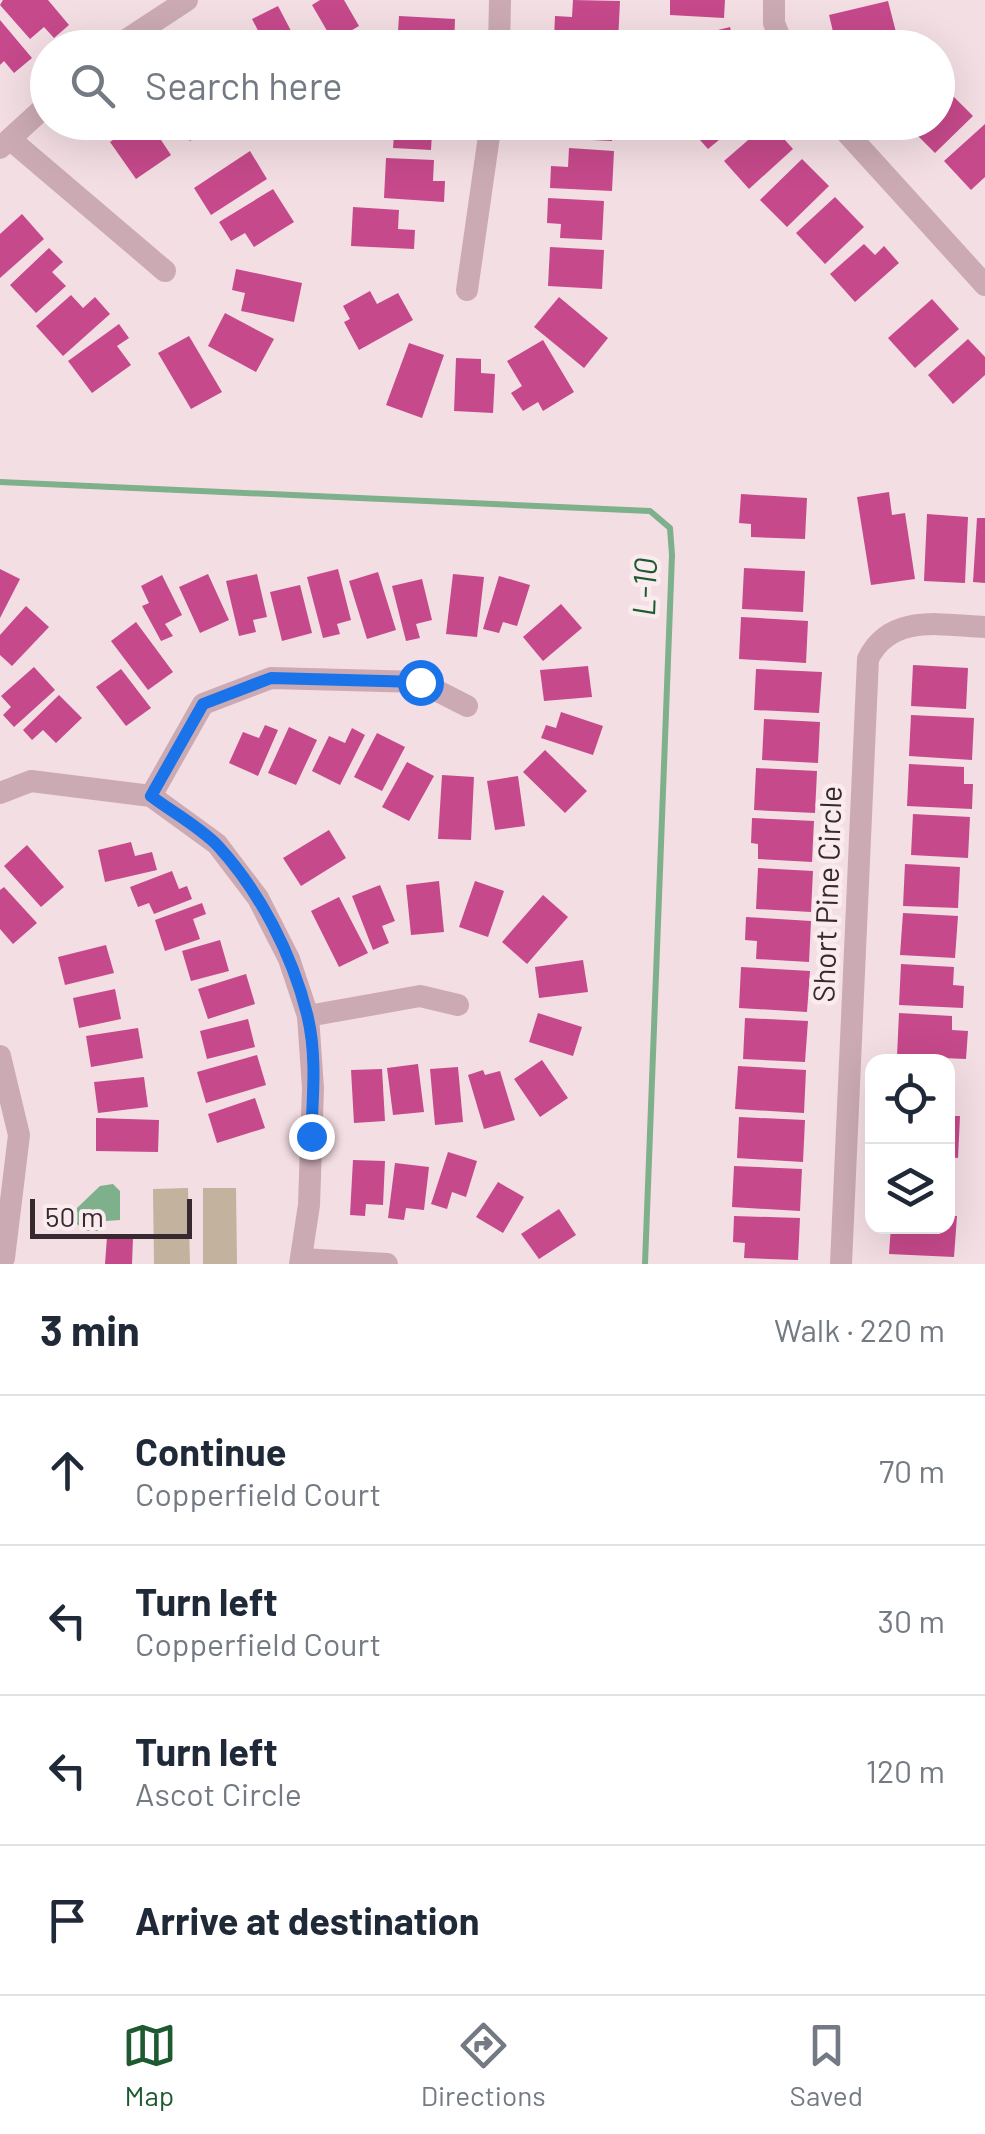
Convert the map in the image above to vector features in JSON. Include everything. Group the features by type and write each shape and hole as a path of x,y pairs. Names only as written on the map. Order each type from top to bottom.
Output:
{"street":[{"path":"141,30 187,0"},
{"path":"499,30 500,0"},
{"path":"774,0 777,30"},
{"path":"30,121 5,144 165,271"},
{"path":"468,290 489,140"},
{"path":"853,140 985,285"},
{"name":"Short Pine Circle","path":"841,1264 868,659 879,640 898,628 920,624 985,627"},
{"path":"151,796 203,704 271,678 420,682 467,706"},
{"path":"0,793 31,781 151,796 216,844 258,898 289,959 308,1016 313,1088 310,1205 301,1262 387,1264"},
{"path":"308,1016 420,996 458,1005"},
{"path":"0,1056 19,1134 8,1260"}],"shaded area":[{"path":"113,1184 120,1191 120,1220 106,1221 102,1231 85,1231 77,1224 77,1208 100,1186"},
{"path":"188,1188 190,1264 154,1264 153,1189"},
{"path":"203,1188 236,1188 237,1264 203,1264"}],"building":[{"path":"3,0 48,0 69,25 63,30 30,30 30,39 0,5"},
{"path":"320,0 344,0 359,26 352,30 327,30 312,5"},
{"path":"573,0 620,1 619,30 554,30 555,16 572,17"},
{"path":"670,0 725,0 724,18 670,15"},
{"path":"888,1 895,30 833,30 829,15"},
{"path":"278,6 291,30 258,30 252,19"},
{"path":"399,16 455,19 455,30 398,30"},
{"path":"0,20 30,60 14,73 4,61 0,65"},
{"path":"955,98 973,116 955,134"},
{"path":"985,124 985,177 971,190 944,161"},
{"path":"161,140 171,155 136,179 110,142"},
{"path":"394,140 432,140 431,150 393,148"},
{"path":"700,140 719,140 708,149"},
{"path":"748,140 785,140 793,149 749,189 724,161"},
{"path":"922,140 948,140 935,153"},
{"path":"569,148 614,151 612,191 550,188 551,166 568,167"},
{"path":"250,151 267,179 211,215 194,188"},
{"path":"386,158 434,160 433,181 445,181 444,202 384,198"},
{"path":"802,159 829,186 787,227 760,200"},
{"path":"273,189 294,222 254,247 245,233 231,241 219,222"},
{"path":"835,197 864,227 825,264 796,233"},
{"path":"548,198 604,201 602,240 560,238 561,224 547,223"},
{"path":"353,207 399,210 398,229 415,230 414,249 351,246"},
{"path":"22,214 44,239 0,278 0,234"},
{"path":"864,244 875,255 884,246 899,263 855,302 830,274"},
{"path":"550,247 604,250 602,289 548,286"},
{"path":"49,248 63,262 52,272 66,286 36,313 10,285"},
{"path":"236,269 302,283 294,322 241,311 245,293 232,290"},
{"path":"370,291 377,304 398,293 413,320 359,350 344,322 350,319 343,306"},
{"path":"71,295 83,308 95,297 110,314 63,356 36,326"},
{"path":"559,297 608,338 584,368 534,327"},
{"path":"932,299 959,329 915,368 888,338"},
{"path":"225,313 274,339 256,372 208,346"},
{"path":"119,324 129,338 117,346 131,365 92,393 68,361"},
{"path":"189,336 222,392 191,409 158,353"},
{"path":"968,339 985,357 985,375 953,404 928,375"},
{"path":"543,340 574,392 543,411 538,402 523,411 511,393 522,386 507,361"},
{"path":"409,343 444,355 422,418 386,405"},
{"path":"456,358 481,359 481,373 495,374 493,413 454,411"},
{"path":"889,492 892,515 905,513 915,579 871,585 857,497"},
{"path":"741,494 807,498 805,539 751,537 751,524 739,523"},
{"path":"927,514 968,517 965,583 924,581"},
{"path":"977,518 985,518 985,583 973,582"},
{"path":"744,568 805,571 803,612 742,609"},
{"path":"0,569 20,579 0,618"},
{"path":"338,569 351,620 337,624 340,634 323,638 307,577"},
{"path":"378,572 396,630 367,639 349,581"},
{"path":"208,574 229,620 200,633 179,587"},
{"path":"257,574 267,617 253,620 256,632 239,636 226,581"},
{"path":"453,574 484,577 477,637 446,634"},
{"path":"162,575 182,615 165,624 173,636 161,641 142,606 149,603 141,586"},
{"path":"499,576 530,585 517,626 503,622 499,633 483,629"},
{"path":"422,579 432,620 416,624 420,638 406,641 392,586"},
{"path":"300,585 312,633 282,641 270,592"},
{"path":"561,604 582,628 543,661 523,637"},
{"path":"26,606 49,627 12,666 0,655 0,635"},
{"path":"741,617 808,621 806,663 739,659"},
{"path":"136,622 173,672 148,690 111,641"},
{"path":"913,665 968,668 966,709 911,706"},
{"path":"588,666 592,697 544,701 540,670"},
{"path":"34,667 55,690 14,727 3,715 11,707 1,696"},
{"path":"121,669 151,708 126,726 96,687"},
{"path":"756,669 822,672 819,713 754,710"},
{"path":"59,695 82,718 56,743 43,730 32,740 23,730"},
{"path":"561,712 603,726 593,755 541,738 546,725 556,728"},
{"path":"911,715 974,718 972,760 909,756"},
{"path":"764,719 820,722 818,763 762,760"},
{"path":"265,725 278,730 258,776 229,763 243,732 259,738"},
{"path":"289,727 317,740 296,785 268,773"},
{"path":"352,728 365,735 340,785 312,771 329,736 345,743"},
{"path":"377,733 405,747 382,791 354,777"},
{"path":"545,750 587,791 565,813 523,772"},
{"path":"407,762 434,776 409,821 382,807"},
{"path":"909,764 964,767 964,784 973,784 972,809 907,806"},
{"path":"756,768 817,771 815,813 754,810"},
{"path":"442,775 474,777 471,840 438,839"},
{"path":"518,776 525,826 495,830 487,781"},
{"path":"913,814 970,817 968,858 911,855"},
{"path":"752,818 814,821 812,862 758,859 758,844 751,843"},
{"path":"329,830 346,858 301,886 283,858"},
{"path":"131,842 135,856 152,852 157,870 105,882 98,850"},
{"path":"27,845 64,887 41,907 4,866"},
{"path":"905,864 960,867 958,908 903,906"},
{"path":"758,868 813,871 811,912 756,909"},
{"path":"172,871 179,889 187,886 192,899 154,914 149,903 138,907 130,887"},
{"path":"439,881 444,932 411,935 406,885"},
{"path":"475,881 504,891 488,937 459,927"},
{"path":"380,885 395,921 382,926 389,943 373,950 352,896"},
{"path":"4,887 37,923 13,944 0,929 0,890"},
{"path":"543,895 568,917 527,964 502,942"},
{"path":"339,897 368,953 339,967 311,911"},
{"path":"202,903 206,914 193,919 200,939 165,951 155,920"},
{"path":"903,913 958,916 955,958 900,955"},
{"path":"746,917 811,921 809,962 756,959 757,941 745,940"},
{"path":"220,940 229,971 191,981 182,951"},
{"path":"106,945 114,973 65,985 58,957"},
{"path":"583,960 588,992 539,998 535,967"},
{"path":"901,964 954,967 953,985 964,986 963,1008 899,1005"},
{"path":"741,967 810,971 807,1012 739,1008"},
{"path":"246,974 255,1004 208,1019 198,989"},
{"path":"115,989 121,1019 79,1028 73,998"},
{"path":"538,1013 582,1027 573,1056 529,1042"},
{"path":"899,1013 952,1016 952,1030 968,1031 966,1059 955,1059 955,1054 897,1054"},
{"path":"745,1018 808,1021 805,1062 743,1059"},
{"path":"248,1019 255,1047 207,1059 200,1031"},
{"path":"138,1028 143,1058 91,1067 86,1036"},
{"path":"257,1055 266,1085 206,1103 197,1072"},
{"path":"542,1060 568,1098 540,1117 514,1079"},
{"path":"418,1064 424,1112 393,1115 387,1068"},
{"path":"738,1066 806,1070 804,1113 735,1109"},
{"path":"458,1067 463,1122 435,1125 430,1069"},
{"path":"382,1069 385,1121 354,1123 351,1070"},
{"path":"483,1070 485,1075 500,1071 515,1120 484,1129 468,1075"},
{"path":"144,1077 148,1107 98,1113 94,1082"},
{"path":"255,1098 265,1128 217,1143 208,1114"},
{"path":"955,1116 960,1116 958,1158 955,1158"},
{"path":"739,1117 805,1120 803,1162 737,1158"},
{"path":"96,1118 159,1120 158,1152 96,1151"},
{"path":"448,1152 477,1161 466,1197 452,1192 447,1209 431,1204"},
{"path":"353,1160 385,1161 383,1205 366,1204 365,1216 350,1215"},
{"path":"395,1163 429,1167 424,1210 406,1208 404,1220 388,1218"},
{"path":"734,1166 802,1169 800,1211 732,1207"},
{"path":"498,1182 524,1197 503,1233 476,1217"},
{"path":"559,1209 576,1235 539,1259 521,1234"},
{"path":"734,1216 800,1218 798,1260 744,1258 745,1243 733,1242"},
{"path":"957,1216 954,1257 889,1254 890,1234 955,1234"},
{"path":"107,1237 133,1238 132,1264 105,1264"}],"waterway":[{"name":"L-10","path":"0,482 650,511 670,528 645,1264"}],"route":[{"path":"311,1136 313,1088 308,1016 289,959 258,898 216,844 151,796 203,704 271,678 420,682"}]}
